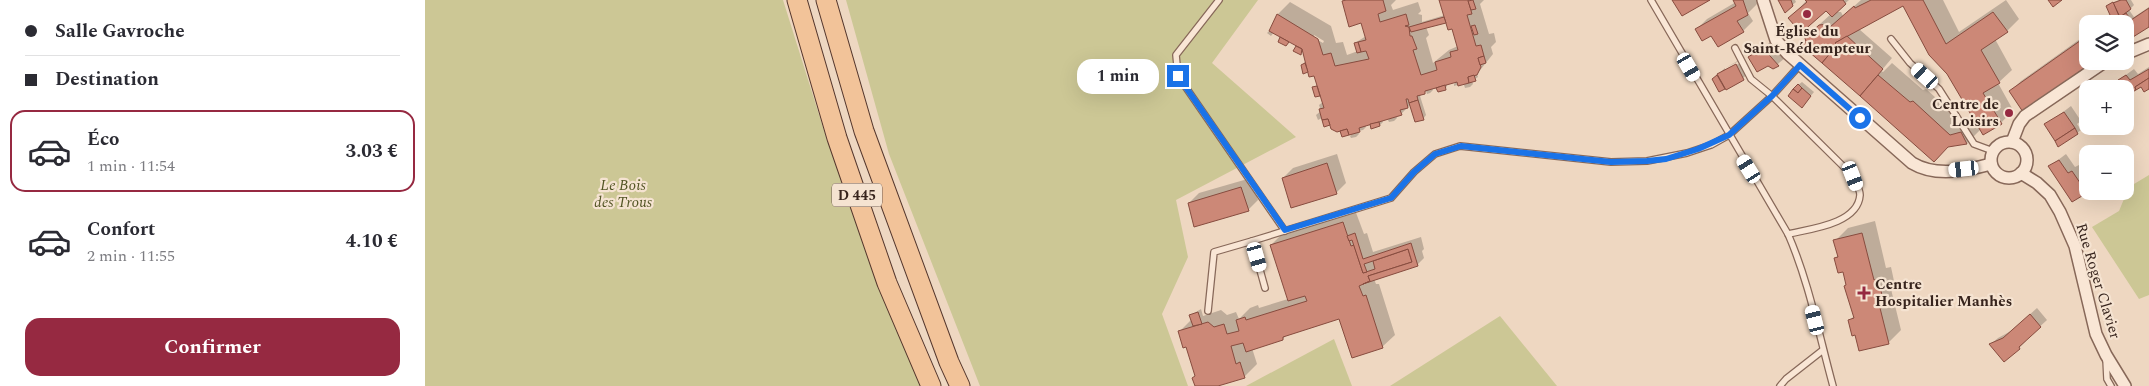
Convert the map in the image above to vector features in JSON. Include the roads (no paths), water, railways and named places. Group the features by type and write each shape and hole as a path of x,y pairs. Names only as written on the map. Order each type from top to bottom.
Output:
{"main road":[{"name":"D 445","path":"797,0 843,156 887,283 931,386"},
{"name":"D 445","path":"827,0 864,131 949,362 960,386"}],"street":[{"path":"1763,0 1776,40 1800,65 1912,163 1929,171 1977,168 1991,164"},
{"path":"2134,50 2149,44"},
{"path":"2012,142 2019,124 2025,116 2093,70"},
{"path":"2004,142 2012,142 2024,150 2027,157 2026,167 2021,173 2009,178 1999,176 1991,164 1993,151 1997,145 2004,142"},
{"name":"Rue Roger Clavier","path":"2021,173 2037,183 2050,195 2061,212 2075,246 2096,334 2125,386"}],"lane":[{"path":"1219,0 1176,55 1178,76 1285,230"},
{"path":"1651,0 1788,234 1801,270 1833,386"},
{"path":"1891,39 1910,63 1939,89 1974,144 1993,151"},
{"path":"1735,48 1751,79 1772,96 1853,176 1860,194 1857,205 1834,224 1788,234"},
{"path":"1208,311 1214,252 1391,198 1414,172 1435,154 1461,146 1588,161 1647,161 1687,153 1711,145 1729,135 1772,96 1800,65"},
{"path":"1253,241 1265,288"},
{"path":"1779,386 1786,378 1823,350"},
{"name":"Rue Roger Clavier","path":"2106,355 2107,379 2111,386"}],"place":[{"name":"Église du Saint-Rédempteur","path":"1807,14"},
{"name":"Centre de Loisirs","path":"2009,113"},
{"name":"Centre Hospitalier Manhès","path":"1864,293"}],"park label":[{"name":"Le Bois des Trous","path":"623,194"}]}
